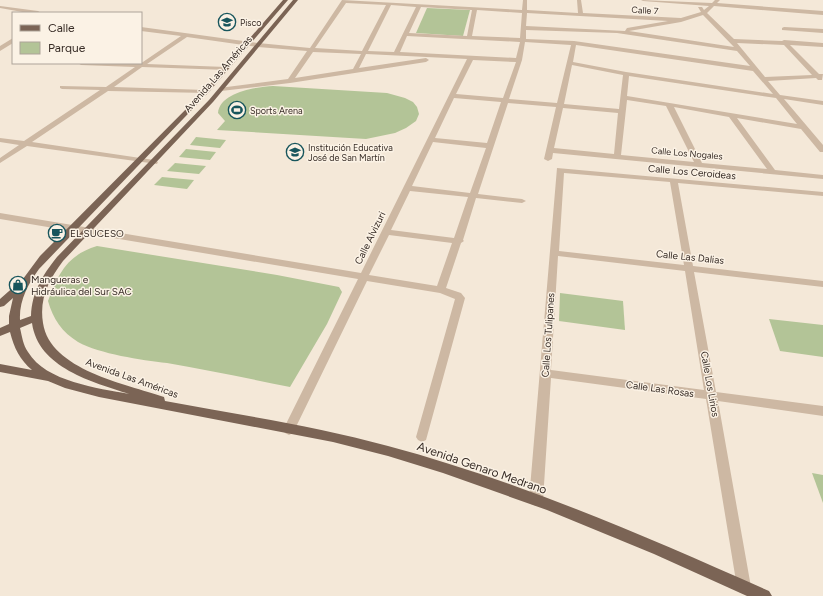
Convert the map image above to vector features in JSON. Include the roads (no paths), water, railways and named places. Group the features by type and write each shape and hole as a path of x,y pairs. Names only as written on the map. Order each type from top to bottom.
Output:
{"main road":[{"name":"Avenida Las Américas","path":"179,407 146,403 99,393 64,383 53,378 27,359 19,346 14,325 14,307 19,290 38,264 206,92 286,0"},
{"name":"Avenida Las Américas","path":"179,407 87,374 63,362 53,354 43,341 36,323 39,294 48,276 60,259 154,162 221,89 296,0"},
{"path":"0,304 23,283"},
{"path":"0,332 14,325 36,318"},
{"path":"0,368 53,378"},
{"name":"Avenida Genaro Medrano","path":"179,407 359,443 416,459 536,500 719,575 764,596"}],"street":[{"path":"441,290 459,242 519,60 523,40 525,0"},
{"path":"579,0 581,14"},
{"path":"643,0 696,3 715,2 823,13"},
{"path":"290,81 345,1"},
{"name":"Calle 7","path":"345,1 681,20"},
{"path":"582,44 595,37 617,31 681,20 704,13 715,2"},
{"path":"696,3 732,41 823,150"},
{"path":"355,71 389,4"},
{"path":"396,54 419,6"},
{"path":"0,7 32,12"},
{"path":"469,38 475,9"},
{"path":"524,28 617,31 738,49"},
{"path":"142,29 248,44 312,50 519,60"},
{"path":"784,29 823,30"},
{"path":"405,34 574,43 755,69"},
{"path":"0,161 186,35"},
{"path":"0,49 12,41"},
{"path":"732,41 784,42 823,45"},
{"path":"784,42 820,76 823,81"},
{"path":"548,159 574,43"},
{"path":"221,89 290,81 448,56"},
{"name":"Calle Alvizuri","path":"289,430 471,57"},
{"path":"570,63 626,74 823,103"},
{"path":"101,64 226,69"},
{"path":"617,157 626,74"},
{"path":"763,79 820,76"},
{"path":"62,87 206,92"},
{"path":"452,96 622,111"},
{"path":"624,98 804,128"},
{"path":"669,105 699,165"},
{"path":"731,115 773,172"},
{"path":"0,140 154,162"},
{"path":"430,140 490,146"},
{"name":"Calle Los Nogales","path":"550,150 823,176"},
{"name":"Calle Los Ceroideas","path":"560,170 823,194"},
{"name":"Calle Los Tulipanes","path":"536,500 560,170"},
{"name":"Calle Los Lirios","path":"674,181 744,587"},
{"path":"407,188 522,201"},
{"path":"0,216 363,276 441,290 457,295 460,298 459,303 422,437"},
{"path":"385,232 459,242"},
{"name":"Calle Las Dalias","path":"554,253 823,284"},
{"name":"Calle Las Rosas","path":"545,373 823,411"}],"place":[{"name":"Pisco","path":"227,22"},
{"name":"Sports Arena","path":"237,110"},
{"name":"Institución Educativa José de San Martín","path":"295,152"},
{"name":"EL SUCESO","path":"57,233"},
{"name":"Mangueras e Hidráulica del Sur SAC","path":"18,285"}]}
